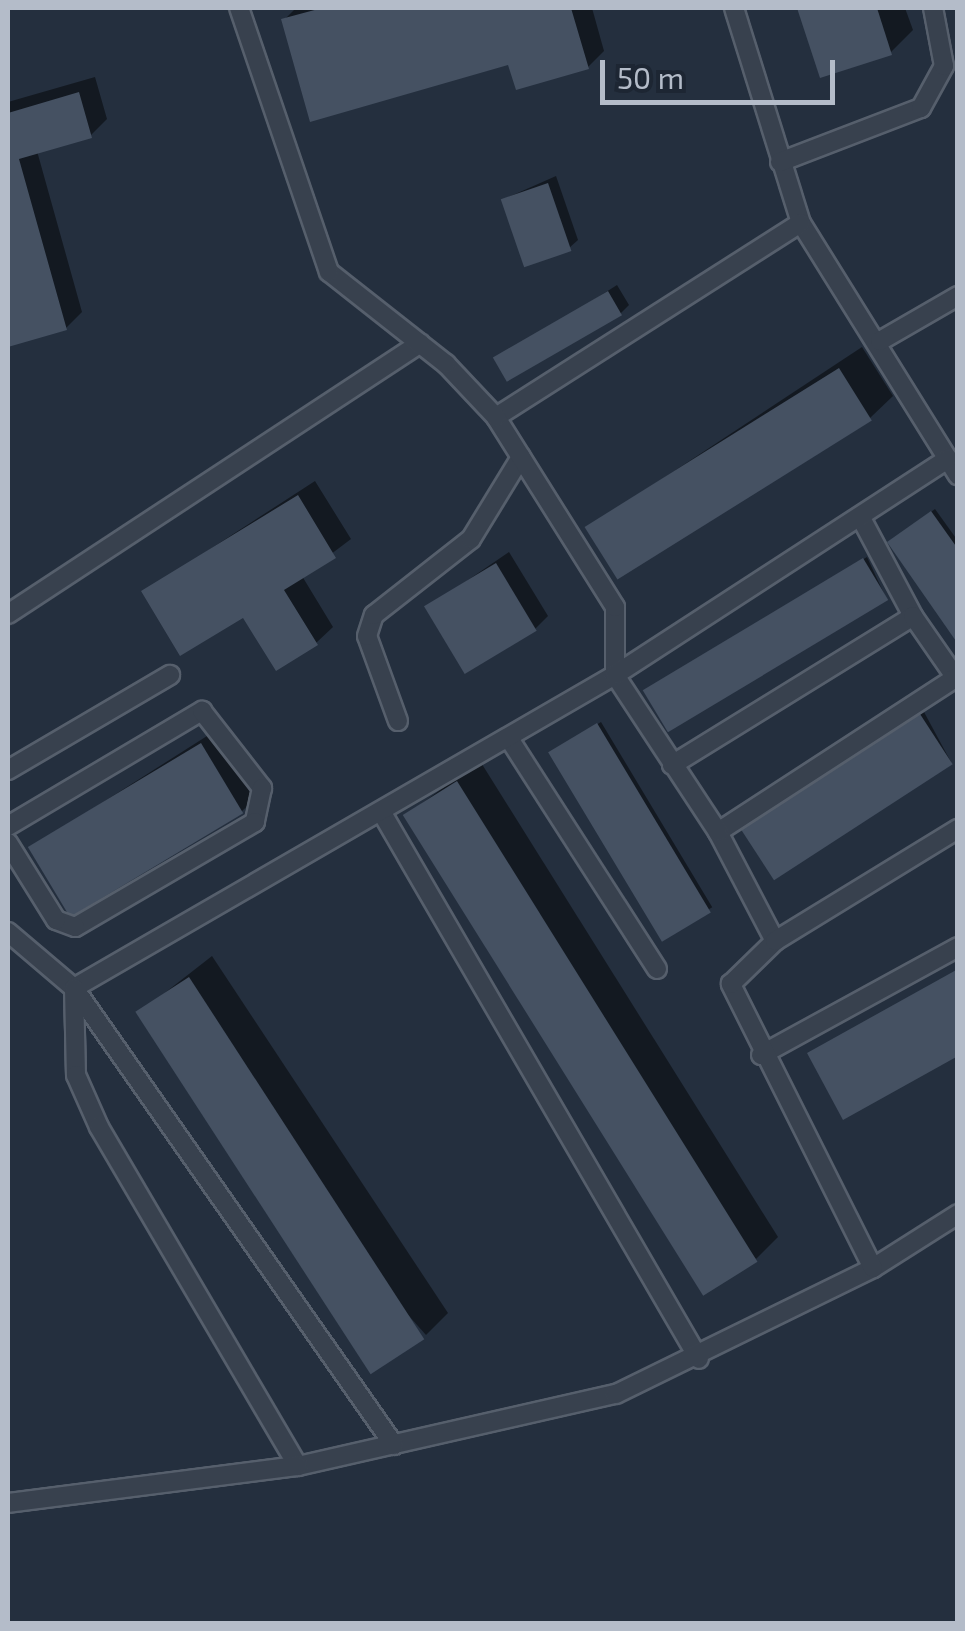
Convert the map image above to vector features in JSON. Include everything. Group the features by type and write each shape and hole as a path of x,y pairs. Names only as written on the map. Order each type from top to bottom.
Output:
{"lane":[{"path":"239,8 329,272 420,343 496,417 615,607 615,675 718,832 775,941"},
{"path":"74,988 510,740 953,467 880,341 800,223 734,8"},
{"path":"780,162 921,108 944,66 932,8"},
{"path":"496,417 800,223"},
{"path":"880,341 958,296"},
{"path":"8,614 420,343"},
{"path":"398,721 367,636 374,616 383,600 471,539 521,457"},
{"path":"718,832 956,680 913,616 862,520"},
{"path":"672,765 913,616"},
{"path":"8,770 170,675"},
{"path":"8,826 202,712 262,788 255,822 75,927 56,920 8,843"},
{"path":"510,740 657,969"},
{"path":"382,813 699,1359"},
{"path":"874,1268 761,1056 730,984 775,941 958,829"},
{"path":"8,932 74,988 394,1444"},
{"path":"761,1056 958,948"},
{"path":"74,988 76,1075 99,1127 298,1466"},
{"path":"8,1503 298,1466 616,1394 699,1359 874,1268 958,1214"}],"building":[{"path":"322,8 571,8 589,69 516,90 508,65 310,122 281,19"},
{"path":"797,8 877,8 892,55 820,78"},
{"path":"79,92 92,138 19,159 67,330 8,347 8,113"},
{"path":"548,183 571,251 524,267 501,199"},
{"path":"608,291 622,315 507,382 493,358"},
{"path":"839,368 872,421 617,580 585,527"},
{"path":"298,495 336,558 284,590 318,645 276,671 243,618 180,656 141,591"},
{"path":"931,511 958,549 958,644 887,542"},
{"path":"863,558 888,600 668,732 643,690"},
{"path":"496,563 537,631 465,674 424,606"},
{"path":"920,714 953,764 774,880 741,830"},
{"path":"597,723 711,912 662,942 548,752"},
{"path":"201,743 243,813 70,917 28,847"},
{"path":"457,781 757,1262 703,1296 403,815"},
{"path":"958,969 958,1056 843,1120 807,1053"},
{"path":"189,977 424,1339 371,1374 135,1012"}]}
